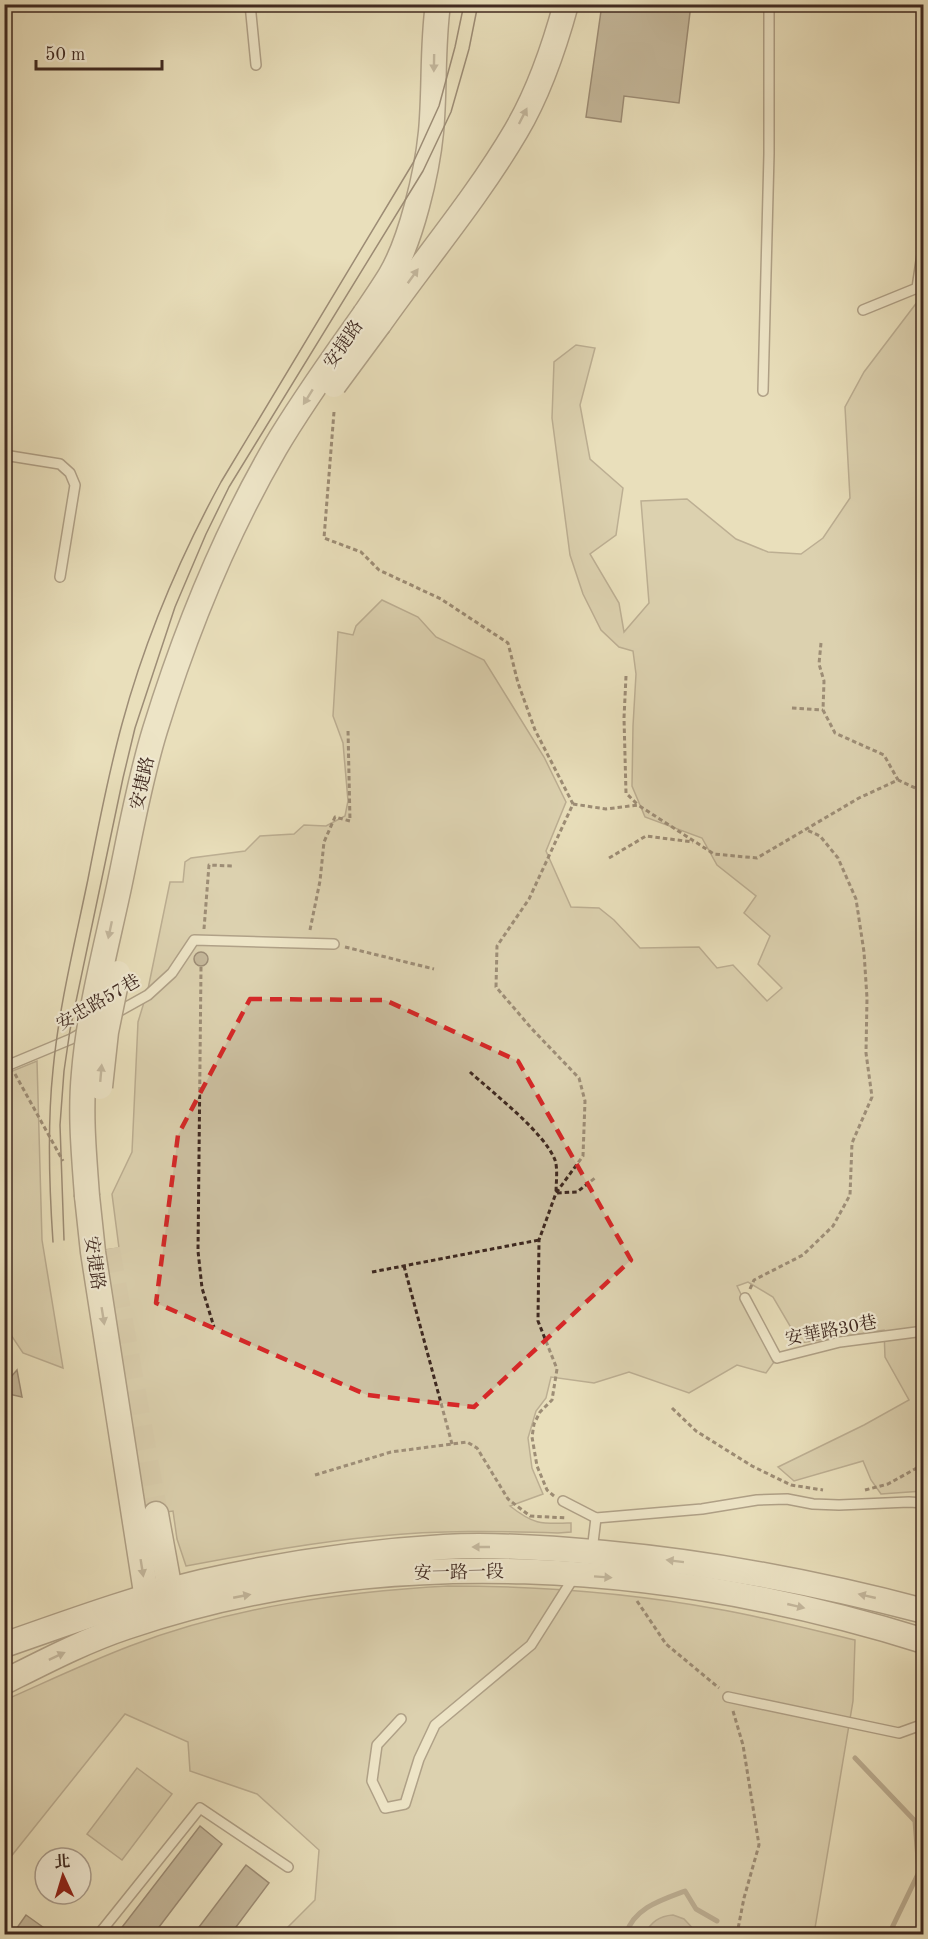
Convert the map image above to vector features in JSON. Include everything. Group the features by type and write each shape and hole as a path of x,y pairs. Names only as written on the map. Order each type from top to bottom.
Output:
{"street":[{"name":"安捷路","path":"372,319 403,246 425,173 431,133 438,4"},
{"name":"安捷路","path":"108,1250 94,1195 82,1126 84,1073 89,1031 154,733 194,618 226,543 275,448 321,376 372,319 466,205 516,130 540,82 566,4"},
{"name":"安捷路","path":"94,1195 93,1252 148,1608"},
{"path":"156,1514 172,1602"},
{"name":"安一路一段","path":"4,1682 82,1644 148,1608 172,1602 258,1570 384,1552 446,1547 793,1605 868,1623 924,1641"},
{"name":"安一路一段","path":"563,1566 592,1552 721,1566 797,1580 924,1611"},
{"name":"安一路一段","path":"4,1645 116,1606 148,1608"}],"lane":[{"path":"250,4 256,64"},
{"path":"763,391 769,154 768,4"},
{"path":"863,310 917,288 924,241"},
{"path":"4,455 60,464 70,473 75,485 60,578"},
{"name":"安忠路57巷","path":"7,1066 71,1039 148,995 172,972 194,940 203,940"},
{"path":"203,940 333,944"},
{"name":"安華路30巷","path":"745,1298 777,1358 840,1342 924,1331"},
{"path":"563,1501 596,1518 702,1509 757,1500 788,1499 813,1504 839,1505 924,1503"},
{"path":"592,1552 596,1518"},
{"path":"401,1719 377,1745 372,1781 386,1808 405,1804 419,1759 435,1725 531,1645 563,1566"},
{"path":"728,1697 899,1733 924,1724"},
{"path":"99,1935 200,1808 288,1867"}],"path":[{"path":"334,412 324,538 361,552 379,570 441,599 508,643 518,683 535,730 573,804"},
{"path":"821,643 819,664 824,681 823,710 835,733 884,755 898,780 924,792"},
{"path":"626,676 624,718 626,793 638,805 714,854 757,858 859,798 898,780"},
{"path":"792,708 823,710"},
{"path":"307,943 320,881 324,842 335,817 350,821 348,730"},
{"path":"573,804 606,809 638,805"},
{"path":"563,1501 547,1490 537,1466 532,1437 534,1424 540,1412 552,1400 557,1369 538,1321 539,1240 556,1193 583,1156 585,1101 579,1078 496,987 497,946 529,899 573,804"},
{"path":"745,1298 754,1280 803,1255 832,1226 850,1195 852,1143 872,1097 866,1053 867,998 864,952 856,899 838,858 820,836 807,830"},
{"path":"609,858 646,836 695,842"},
{"path":"203,940 209,865 233,866"},
{"path":"333,944 434,969"},
{"path":"201,967 198,1251 202,1288 214,1326"},
{"path":"7,1066 64,1163"},
{"path":"470,1072 529,1126 547,1146 556,1161 556,1193"},
{"path":"556,1193 577,1192 595,1178"},
{"path":"372,1272 539,1240"},
{"path":"404,1266 452,1444"},
{"path":"672,1408 696,1431 752,1466 790,1485 825,1490"},
{"path":"315,1475 390,1452 467,1442 477,1448 508,1499 530,1516 549,1519 596,1518"},
{"path":"862,1491 888,1484 924,1464"},
{"path":"637,1600 666,1644 728,1697 743,1746 759,1845 744,1898 737,1935"}],"highlighted area":[{"path":"250,999 385,1000 518,1061 631,1260 474,1407 367,1395 156,1303 178,1135"}],"shaded area":[{"path":"921,297 923,298 923,1491 881,1494 871,1480 863,1461 794,1481 778,1467 909,1400 885,1357 884,1330 800,1343 773,1297 748,1282 737,1286 774,1362 766,1373 737,1365 689,1393 629,1372 594,1383 551,1377 546,1398 536,1411 528,1438 532,1468 543,1494 510,1506 525,1517 538,1522 571,1523 571,1532 491,1531 402,1534 306,1545 186,1566 177,1539 173,1511 144,1515 98,1251 119,1248 112,1194 132,1152 138,1022 148,989 170,882 183,882 185,862 191,858 245,851 260,836 294,834 304,825 326,826 345,816 348,801 343,743 333,716 338,632 353,635 356,626 382,600 418,617 436,637 484,660 544,757 566,802 546,851 571,907 599,908 614,920 640,948 699,947 717,968 733,965 767,1001 782,988 758,964 770,936 744,913 756,896 717,865 702,838 645,817 632,786 636,674 633,651 619,647 601,630 583,594 570,555 552,418 554,362 576,345 595,348 580,405 590,459 623,488 616,535 590,554 619,603 624,632 649,603 641,501 687,499 736,539 768,552 801,554 823,538 850,498 845,407 864,372"},
{"path":"37,1061 42,1240 63,1368 23,1353 5,1326 5,1074"},
{"path":"448,1586 549,1589 684,1603 855,1640 853,1701 814,1934 281,1934 315,1900 319,1850 257,1794 190,1771 188,1742 125,1714 5,1864 5,1700 130,1646 207,1621 247,1611 327,1597"},
{"path":"137,1768 172,1794 122,1860 87,1834"},
{"path":"673,1915 684,1919 698,1934 645,1934 656,1920"}],"building":[{"path":"602,4 691,4 679,103 624,96 621,122 586,117"},
{"path":"198,952 204,952 208,959 204,966 198,966 194,962 194,956"},
{"path":"17,1370 22,1397 4,1393 4,1385"},
{"path":"200,1826 222,1844 153,1935 116,1935"},
{"path":"246,1865 269,1883 230,1935 193,1935"},
{"path":"26,1915 54,1935 12,1935"}],"waterway":[{"path":"855,1758 915,1821 919,1872 889,1934"},
{"path":"626,1934 630,1925 642,1911 685,1891 696,1909 717,1921"},
{"path":"749,1932 759,1934"}],"tunnel":[{"path":"108,1249 156,1514"}],"tram line":[{"path":"53,1242 49,1134 59,1022 108,782 141,661 177,570 221,482 413,163 439,106 464,4"},
{"path":"64,1240 60,1125 70,1030 135,728 175,607 229,487 423,171 451,112 469,49 478,4"}]}
